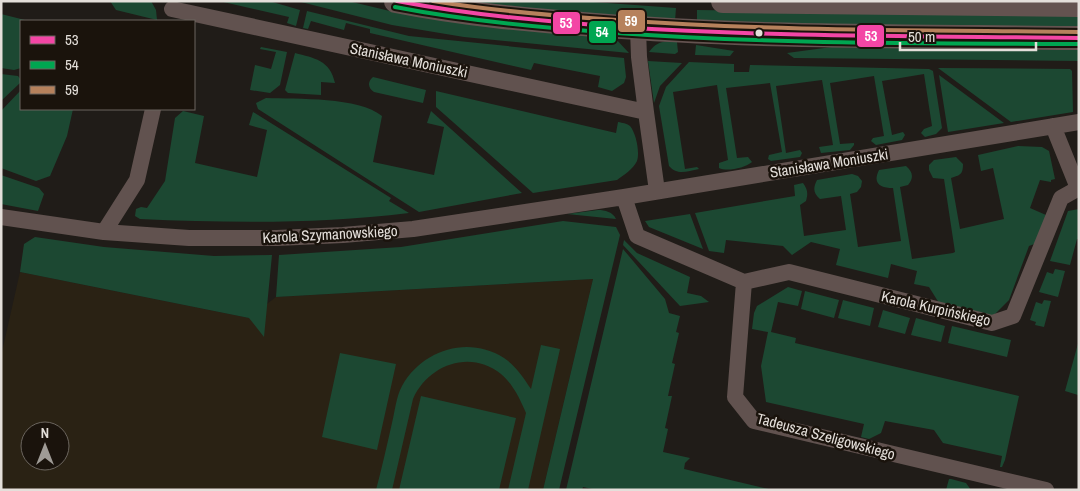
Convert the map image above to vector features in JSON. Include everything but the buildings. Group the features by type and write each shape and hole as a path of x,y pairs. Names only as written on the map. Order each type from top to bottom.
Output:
{"main road":[{"path":"396,1 501,17 638,29 752,35 1079,38"},
{"path":"723,1 1079,6"}],"street":[{"name":"Stanisława Moniuszki","path":"171,10 646,112"},
{"path":"638,29 639,57 657,191"},
{"path":"104,232 137,180 153,110"},
{"name":"Stanisława Moniuszki","path":"657,191 1079,122"},
{"path":"1053,126 1078,188"},
{"name":"Karola Kurpińskiego","path":"744,282 789,272 992,323 1013,316 1061,198 1078,188"},
{"name":"Karola Szymanowskiego","path":"1,216 104,232 190,238 277,238 413,229 657,191"},
{"path":"624,197 637,236 744,282"},
{"name":"Tadeusza Szeligowskiego","path":"744,282 735,397 754,421 1002,485 1046,490"}],"shaded area":[{"path":"20,272 249,318 276,297 593,279 543,490 1,490 1,356"}],"green space":[{"path":"110,1 151,1 156,10 157,20 116,10"},
{"path":"219,1 269,1 300,10 296,26 287,23 289,17"},
{"path":"297,1 348,1 394,12 615,38 629,53 464,37 392,25"},
{"path":"466,1 580,1 676,8 675,21 537,10"},
{"path":"697,10 1079,16 1079,28 697,23"},
{"path":"307,11 409,36 624,58 626,77 624,83 612,91 598,87 600,76 534,63 531,70 370,33 370,29 346,23 344,30 311,21 308,29 303,28"},
{"path":"1,14 25,20 20,20 20,68 14,70 1,68"},
{"path":"669,41 677,42 678,52 675,54 649,52 658,44"},
{"path":"696,45 734,51 730,56 695,55"},
{"path":"839,46 1079,49 1079,61 794,58 787,53"},
{"path":"261,47 287,52 280,85 270,93 250,90 255,65 271,69 276,52 260,49"},
{"path":"295,53 320,61 329,69 335,83 321,82 321,95 288,93 285,90"},
{"path":"648,61 682,63 660,86 654,103"},
{"path":"689,62 734,64 734,72 749,72 750,65 929,69 933,71 942,128 936,134 925,137 921,133 924,129 932,126 924,74 882,81 892,135 903,132 905,135 902,140 876,145 871,141 873,138 884,136 874,76 830,83 840,144 854,143 854,145 850,150 821,153 819,147 833,145 822,80 776,86 786,153 800,150 802,153 800,157 771,161 768,159 769,155 782,152 770,83 726,88 737,158 748,157 752,162 736,169 727,170 719,168 719,163 728,160 717,85 673,92 685,169 697,167 699,169 679,172 669,166 659,106 666,87"},
{"path":"938,68 1070,69 1072,71 1073,112 1011,122"},
{"path":"1,74 18,76 20,83 1,101"},
{"path":"939,75 1004,123 948,132"},
{"path":"373,77 426,90 423,103 374,92 370,89 369,85"},
{"path":"20,91 20,110 73,110 67,136 50,176 36,181 1,168 1,111"},
{"path":"436,91 616,133 618,122 626,124 630,126 636,138 638,148 637,161 631,169 617,180 533,193 436,107"},
{"path":"266,98 327,100 359,105 372,110 382,116 373,162 434,175 444,127 427,123 431,111 522,193 419,212 258,109 256,103"},
{"path":"183,111 204,116 195,163 257,177 267,130 249,125 253,112 391,198 389,201 409,213 376,217 275,222 140,219 135,216 136,209 141,207 147,208 165,181 175,118"},
{"path":"1018,146 1042,147 1049,151 1055,179 1051,180 1051,182 1040,180 1030,208 1046,215 1037,243 1029,246 1009,300 993,316 939,303 929,287 914,284 917,271 891,264 888,278 836,265 840,249 811,242 792,255 783,246 726,240 724,253 709,251 695,213 795,196 794,185 803,183 807,194 806,201 800,205 804,236 846,230 841,196 820,199 816,195 814,188 817,180 852,174 858,176 862,181 861,187 857,192 850,194 858,247 901,241 893,188 881,186 877,182 877,175 879,170 906,166 912,177 908,185 900,187 912,259 953,253 955,252 944,179 933,178 929,165 934,160 956,157 963,164 960,174 951,178 960,229 1004,219 993,168 981,171 978,155"},
{"path":"1,175 39,188 44,194 38,211 1,204"},
{"path":"1079,209 1079,239 1077,239 1070,265 1050,261 1068,211"},
{"path":"598,210 608,212 616,219 567,214"},
{"path":"690,214 703,249 649,227 645,221"},
{"path":"563,221 616,227 620,235 559,490 543,490 593,279 276,297 279,255 401,247"},
{"path":"35,237 104,247 214,256 272,255 264,337 249,318 20,272 24,244"},
{"path":"624,240 637,253 690,277 687,293 701,296 709,302 680,306 623,245"},
{"path":"623,249 665,299 669,313 680,316 676,332 679,333 672,363 675,364 668,396 672,396 665,428 668,429 663,452 690,458 685,463 684,469 773,490 597,490 583,487 582,490 566,490"},
{"path":"1055,269 1065,271 1058,297 1039,292 1047,272 1053,274"},
{"path":"788,287 802,291 798,306 778,302 771,332 796,338 795,343 1019,396 1002,467 1000,467 1002,456 943,443 934,430 885,421 881,433 869,439 861,437 864,424 766,402 761,366 768,332 752,329 754,313 757,306"},
{"path":"805,291 839,300 834,318 801,309"},
{"path":"843,300 874,308 870,326 838,318"},
{"path":"1044,300 1051,301 1044,327 1035,325 1036,322 1030,320 1036,302 1042,304"},
{"path":"883,310 910,318 905,334 878,327"},
{"path":"916,318 945,326 941,342 911,335"},
{"path":"952,326 1011,340 1007,357 948,343"},
{"path":"1079,340 1079,394 1078,395 1065,391"},
{"path":"541,345 560,349 528,490 508,490 526,413 519,397 501,374 489,367 463,362 451,364 439,370 420,387 413,399 392,490 376,490 398,395 402,386 421,363 434,355 461,347 490,351 508,361 519,372 531,389"},
{"path":"340,353 396,364 377,450 322,437"},
{"path":"421,396 516,418 499,490 399,490"},
{"path":"949,479 966,483 971,490 946,490"}],"transit line":[{"name":"53","path":"397,1 507,17 618,27 733,33 849,36 1079,38"},
{"name":"59","path":"433,1 525,13 675,24 848,29 1079,32"},
{"name":"54","path":"395,7 505,23 675,37 848,42 1079,44"}]}
